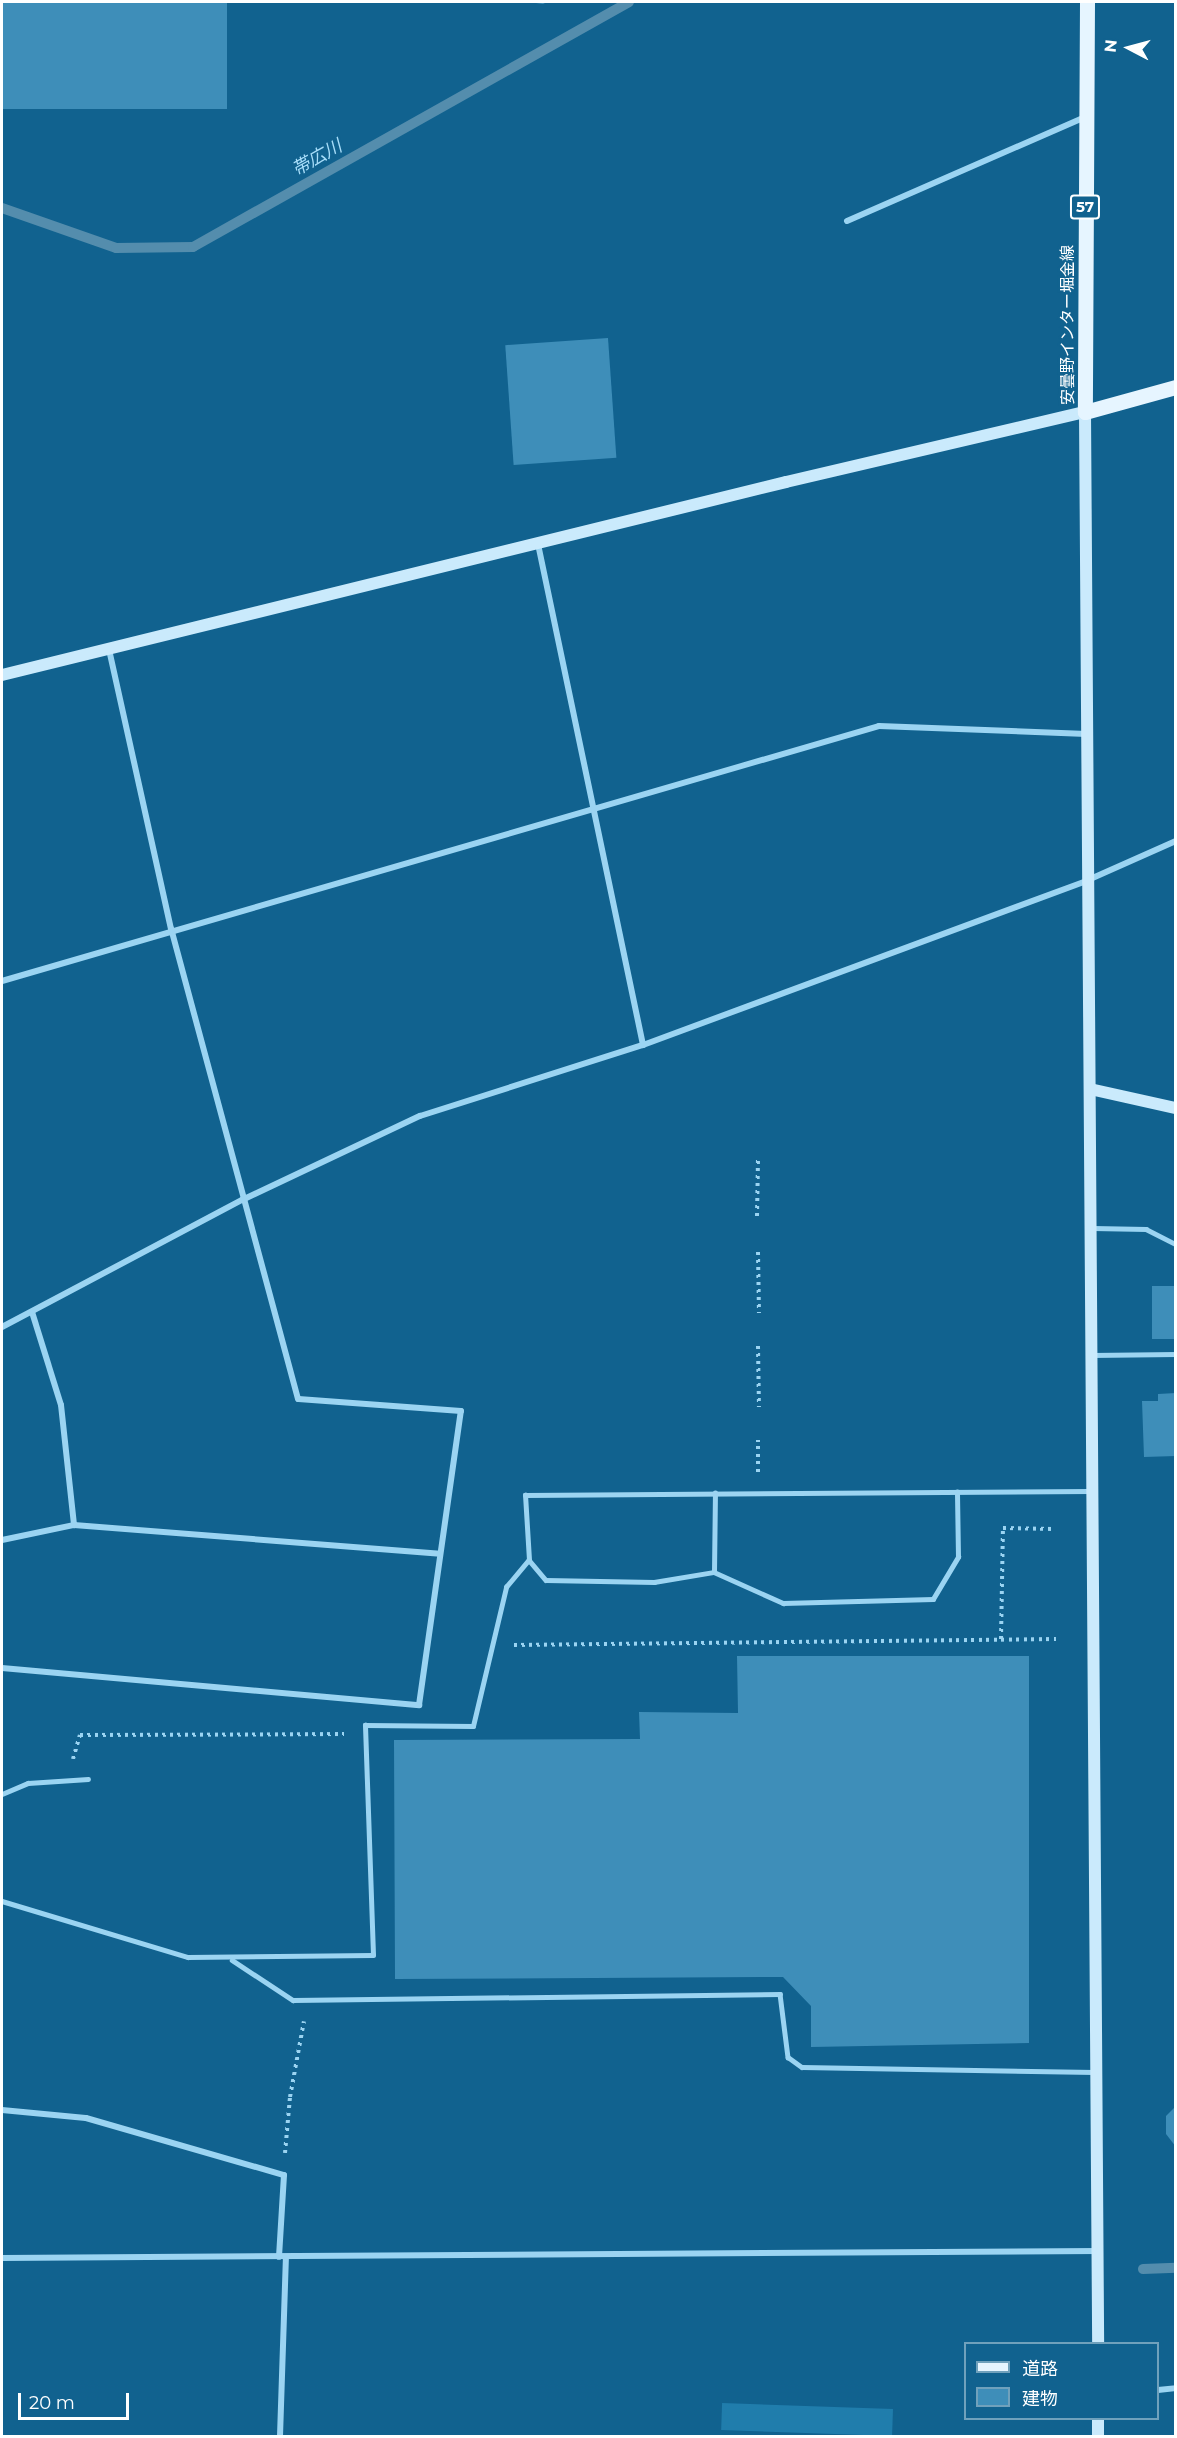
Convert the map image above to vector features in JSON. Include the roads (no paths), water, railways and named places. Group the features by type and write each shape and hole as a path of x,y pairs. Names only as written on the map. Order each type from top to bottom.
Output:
{"main road":[{"name":"安曇野インター堀金線","path":"1087,2 1085,412 1176,387"}],"street":[{"path":"847,221 1086,117"},
{"path":"2,675 1085,412 1090,1089 1090,1491 1099,2251 1098,2342"},
{"path":"538,543 596,808 643,1045"},
{"path":"2,1668 419,1705 461,1411 298,1399 242,1200 171,929 109,649"},
{"path":"2,981 171,929 879,726 1087,734"},
{"path":"2,1327 242,1200 420,1116 643,1045 1088,880 1176,840"},
{"path":"1090,1089 1176,1108"},
{"path":"32,1312 61,1406 74,1525"},
{"path":"2,1540 74,1525 440,1554"},
{"path":"2,2110 86,2118 284,2175 280,2436"},
{"path":"2,2258 1099,2251"},
{"path":"1159,2390 1176,2388"},
{"path":"1098,2420 1098,2436"}],"lane":[{"path":"1090,1228 1146,1229 1176,1244"},
{"path":"1090,1354 1176,1354"},
{"path":"957,1492 958,1557 933,1599 783,1603 714,1572 654,1582 546,1580 529,1560 525,1495 1090,1491"},
{"path":"714,1572 715,1493"},
{"path":"2,1901 188,1957 231,1959 373,1955 365,1725 473,1726 506,1587 529,1560"},
{"path":"2,1794 28,1783 88,1779"},
{"path":"231,1959 293,2000 780,1994 789,2057 802,2067 1097,2072"}],"waterway":[{"name":"帯広川","path":"2,208 116,248 193,247 629,2"},
{"path":"1143,2269 1176,2268"}]}
